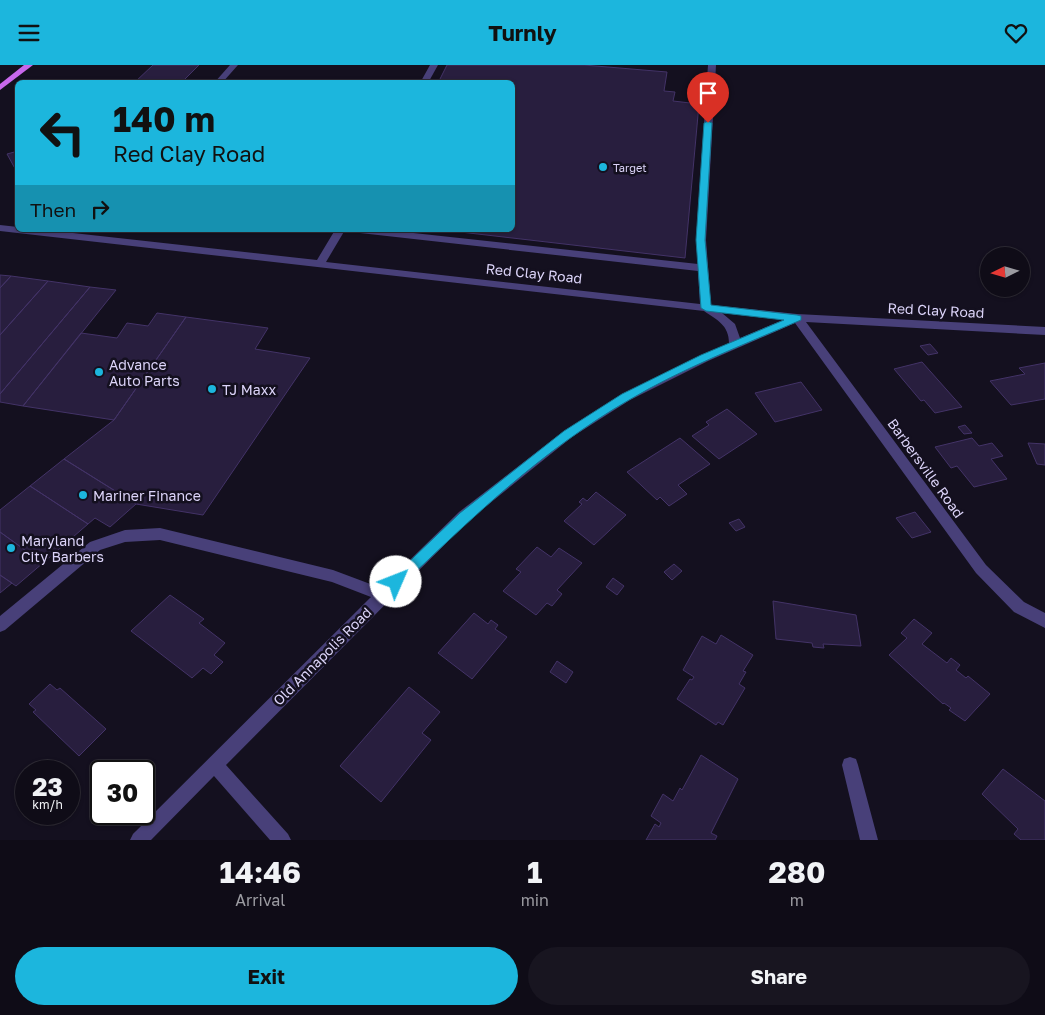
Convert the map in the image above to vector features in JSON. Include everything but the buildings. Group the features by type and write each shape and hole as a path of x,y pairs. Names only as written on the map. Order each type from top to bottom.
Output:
{"main road":[{"path":"0,88 29,65"}],"street":[{"path":"220,80 234,65"},
{"path":"426,80 434,65"},
{"path":"712,65 701,240 706,308 730,325 735,332 735,344"},
{"name":"Red Clay Road","path":"0,228 15,230"},
{"name":"Red Clay Road","path":"37,232 797,318 1045,331"},
{"path":"320,264 339,232"},
{"path":"378,232 703,268"},
{"name":"Old Annapolis Road","path":"139,840 383,595 464,517 568,434 626,397 704,357 797,318"},
{"name":"Barbersville Road","path":"797,318 981,569 1018,607 1045,621"},
{"path":"0,625 96,546 125,536 160,534 333,576 383,595"},
{"path":"214,765 282,840"},
{"path":"850,765 869,840"}],"place":[{"name":"Target","path":"603,167"},
{"name":"Advance Auto Parts","path":"99,372"},
{"name":"TJ Maxx","path":"212,389"},
{"name":"Mariner Finance","path":"83,495"},
{"name":"Maryland City Barbers","path":"11,548"}],"route":[{"path":"396,582 464,517 568,434 626,397 704,357 797,318 706,308 701,240 708,123"}]}
